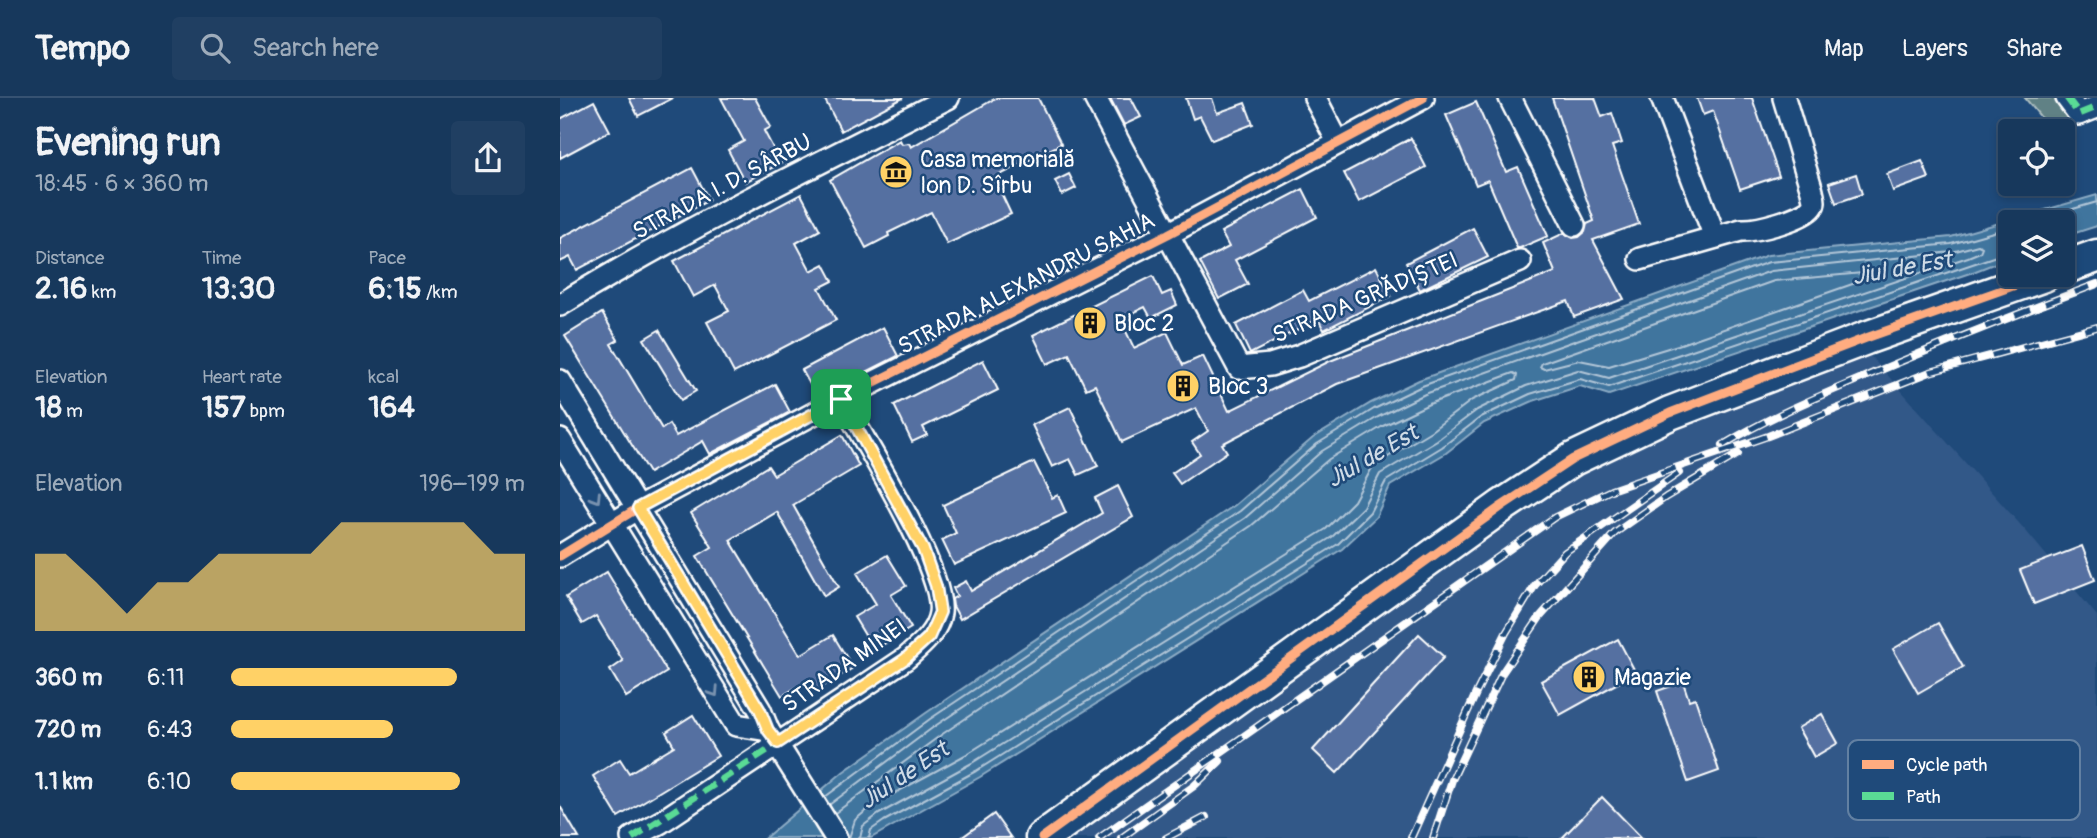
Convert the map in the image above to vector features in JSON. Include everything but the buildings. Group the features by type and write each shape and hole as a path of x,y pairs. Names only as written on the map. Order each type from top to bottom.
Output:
{"street":[{"name":"STRADA I. D. SÂRBU","path":"560,305 598,281 813,166 948,98"},
{"name":"STRADA GRĂDIȘTEI","path":"1095,98 1239,368 1270,365 1299,356 1520,261"},
{"path":"1315,98 1338,142"},
{"name":"STRADA ALEXANDRU SAHIA","path":"611,524 841,399 1168,234 1423,98"},
{"path":"1510,98 1574,225"},
{"path":"1662,98 1715,237"},
{"path":"1640,259 1741,230 1753,230 1804,214 1812,208 1812,191 1784,98"},
{"path":"2067,98 2079,114 2097,107"},
{"path":"2075,264 2097,256"},
{"path":"1042,838 1502,506 1573,459 1670,413 1866,338 2010,287"},
{"name":"STRADA MINEI","path":"560,381 836,838"},
{"name":"STRADA MINEI","path":"632,838 773,737 905,659 929,637 940,612 936,586 923,549 841,399"},
{"name":"STRADA MINEI","path":"560,440 736,725 773,737"},
{"path":"560,556 611,524"}],"shaded area":[{"path":"1866,351 2026,531 2097,616 2097,838 1061,838 1582,463"}],"green space":[{"path":"2025,98 2097,98 2097,118 2075,124 2075,119 2042,119"}],"water":[{"path":"2097,195 2097,226 2075,233 2075,210 2045,210"},
{"name":"Jiul de Est","path":"1998,223 1998,262 1609,395 1580,386 1533,401 1484,423 1446,453 1390,486 1376,517 1342,549 980,777 871,838 765,838 843,772 1235,505 1313,438 1371,403 1419,380 1768,255 1951,237"}],"railway":[{"path":"1723,445 1782,413 1842,386 2097,284"},
{"path":"1099,838 1555,517 1611,490 1768,436 1930,372 2097,327"},
{"path":"1433,838 1452,780 1502,673 1540,617 1615,533 1666,497 1738,454"},
{"path":"1411,838 1477,691 1506,633 1535,585 1565,552 1679,473"},
{"path":"1121,838 1194,786 1220,761"},
{"path":"1166,838 1206,817"}],"marked path":[{"path":"2067,98 2079,114 2097,107"},
{"path":"632,838 778,743"}],"cycle path":[{"path":"560,556 638,508 841,399 1168,234 1423,98"},
{"path":"1042,838 1502,506 1573,459 1670,413 1866,338 2010,287"}],"place":[{"name":"Casa memorială Ion D. Sîrbu","path":"896,172"},
{"name":"Bloc 2","path":"1090,323"},
{"name":"Bloc 3","path":"1183,386"},
{"name":"Magazie","path":"1589,677"}],"route":[{"path":"841,399 923,549 936,586 940,612 929,637 905,659 778,743 638,508 841,399"}]}
